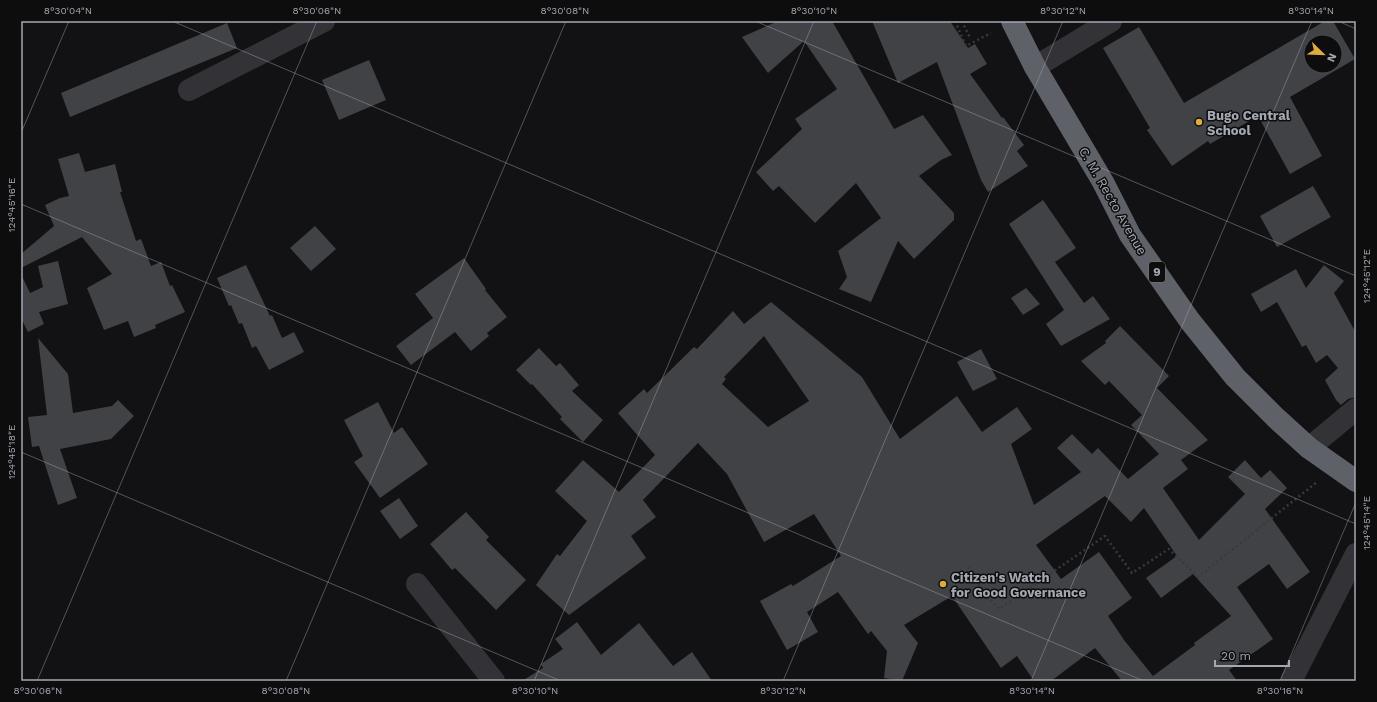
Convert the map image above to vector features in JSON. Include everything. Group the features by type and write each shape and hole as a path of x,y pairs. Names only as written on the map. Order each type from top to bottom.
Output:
{"highway":[{"name":"C. M. Recto Avenue","path":"1012,21 1035,67 1103,182 1130,234 1190,321 1235,377 1276,418 1309,448 1356,481"}],"street":[{"path":"190,90 324,21"},
{"path":"1035,67 1111,21"},
{"path":"1309,448 1356,410"},
{"path":"1291,681 1356,554"},
{"path":"417,584 494,681"}],"path":[{"path":"955,21 966,46 977,41"},
{"path":"962,21 970,38"},
{"path":"968,567 985,594 998,609 1105,536 1132,573 1169,549 1198,577 1336,467"}],"building":[{"path":"778,21 832,21 894,129 923,115 952,155 941,160 919,176 954,213 954,220 914,259 898,241 871,302 839,289 847,277 838,251 881,218 856,183 815,223 779,186 773,191 756,172 802,129 795,119 837,89 804,41 768,73 742,37"},
{"path":"872,21 950,21 968,48 975,44 987,64 970,74 1024,145 1017,151 1028,166 988,192 981,180 937,62 898,83"},
{"path":"1325,21 1333,21 1341,34 1303,34 1303,74 1329,74 1290,97 1322,156 1290,174 1258,116 1210,144 1208,141 1172,166 1147,130 1150,128 1103,48 1139,27 1184,103"},
{"path":"227,23 237,48 70,117 61,93"},
{"path":"1343,38 1355,59 1343,66"},
{"path":"369,60 386,100 339,120 322,80"},
{"path":"79,153 85,172 115,164 122,192 120,192 136,241 141,239 151,266 161,262 170,286 172,285 185,312 155,325 156,328 134,337 128,321 104,330 87,288 112,274 82,237 21,268 21,254 54,226 45,205 60,198 69,196 58,159"},
{"path":"1313,186 1331,217 1277,247 1260,216"},
{"path":"1043,200 1076,248 1055,262 1084,303 1093,296 1110,319 1061,346 1046,324 1064,310 1009,224"},
{"path":"315,226 336,249 311,271 290,248"},
{"path":"464,258 486,289 485,290 507,317 487,333 489,336 471,351 455,332 411,365 396,346 433,318 415,294"},
{"path":"58,261 68,304 39,312 44,324 28,332 21,318 21,274 30,293 43,287 38,266"},
{"path":"246,265 270,316 272,315 282,338 294,332 304,352 269,370 256,346 252,348 242,323 239,324 231,305 229,306 217,278"},
{"path":"1324,265 1344,281 1334,293 1356,333 1356,397 1348,399 1341,405 1336,400 1325,380 1338,368 1327,355 1316,363 1306,345 1302,347 1277,302 1261,312 1251,294 1296,269 1306,288"},
{"path":"1026,288 1040,304 1023,315 1011,298"},
{"path":"771,302 862,377 900,439 957,396 982,432 1017,407 1032,429 1011,444 1034,505 1081,472 1057,448 1072,434 1092,454 1098,448 1128,479 1159,454 1131,425 1142,415 1109,381 1105,385 1081,361 1106,343 1105,341 1120,326 1169,376 1157,388 1208,440 1181,460 1188,469 1163,488 1199,540 1245,494 1228,477 1245,460 1261,478 1270,470 1287,488 1265,509 1310,572 1287,589 1269,564 1237,587 1273,639 1229,670 1237,681 1122,681 1095,648 1051,681 1034,681 1017,656 1001,668 952,596 904,625 918,643 902,681 884,678 887,651 871,631 868,634 838,592 807,612 818,632 787,650 760,601 791,584 793,586 841,556 814,514 764,542 727,474 698,443 643,500 656,517 631,536 646,558 569,615 536,585 557,554 560,556 587,521 555,491 583,460 619,492 655,455 618,413 644,389 647,393 694,347 697,349 733,311 744,324","holes":["764,336 809,401 768,427 722,384 726,379 724,377","1105,496 1131,522 1144,508 1177,556 1146,578 1161,598 1193,574 1231,616 1153,676 1124,640 1108,616 1132,598 1099,552 1061,579 1036,545"]},
{"path":"38,338 68,374 73,413 112,406 118,400 134,416 111,439 60,449 77,498 58,505 39,446 32,447 28,417 47,415"},
{"path":"539,348 556,366 560,363 579,385 572,391 603,420 583,442 560,419 562,417 532,384 531,385 516,370"},
{"path":"981,349 997,379 973,391 957,362"},
{"path":"378,402 394,433 402,427 428,464 380,498 354,462 363,456 344,420"},
{"path":"399,498 418,526 400,539 380,511"},
{"path":"466,512 489,537 486,540 526,580 496,610 455,568 452,570 430,544"},
{"path":"577,622 601,655 639,623 673,666 692,652 712,681 522,681 543,668 541,664 563,649 555,639"}],"place":[{"name":"Bugo Central School","path":"1199,122"},
{"name":"Citizen's Watch for Good Governance","path":"943,584"}]}
